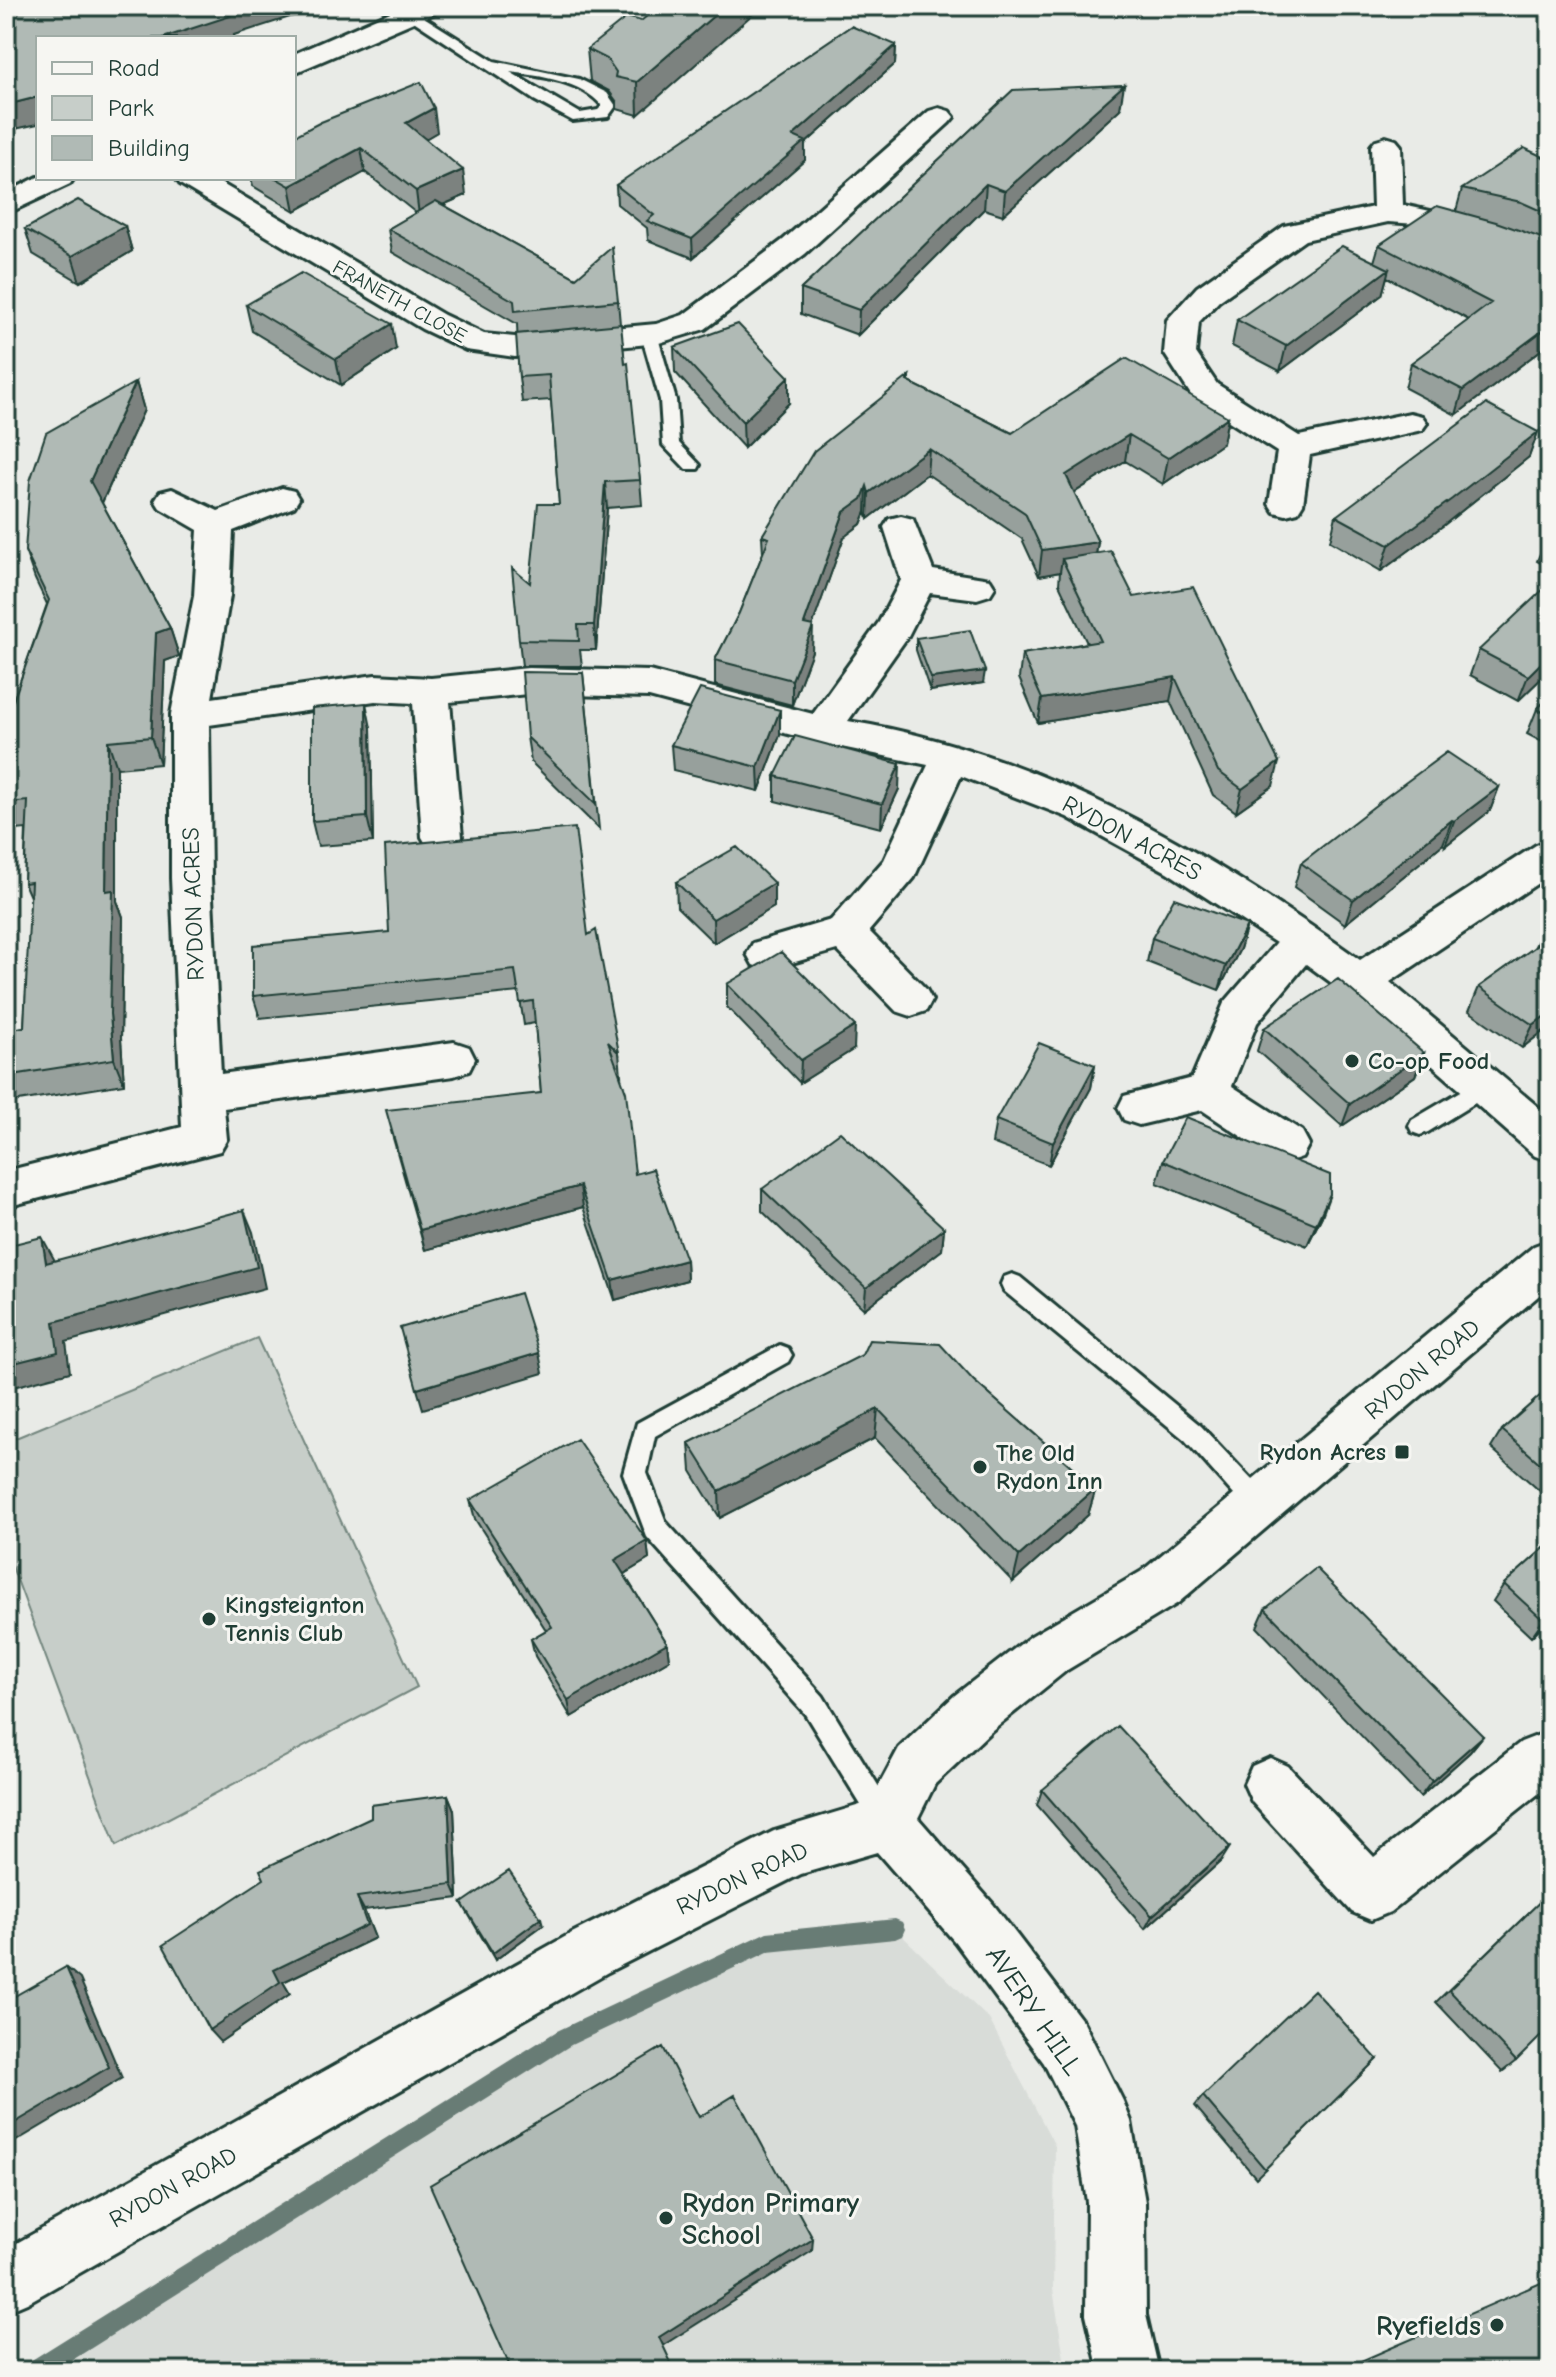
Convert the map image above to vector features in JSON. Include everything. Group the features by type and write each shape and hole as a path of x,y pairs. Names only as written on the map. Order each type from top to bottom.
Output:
{"street":[{"path":"296,63 419,10"},
{"name":"FRANETH CLOSE","path":"194,180 433,322 477,343 515,347 649,334 694,322 794,247 943,111"},
{"path":"1386,146 1388,213"},
{"path":"6,205 55,180"},
{"path":"1410,423 1294,448 1205,391 1180,353 1183,320 1208,294 1295,233 1388,213 1417,215 1501,236 1550,257"},
{"path":"1286,504 1294,448"},
{"path":"172,500 216,525 282,499"},
{"name":"RYDON ACRES","path":"6,1189 205,1139 191,878 190,714 212,596 216,525"},
{"path":"822,730 895,627 919,580 901,527"},
{"path":"919,580 977,587"},
{"name":"RYDON ACRES","path":"190,714 375,688 431,691 528,681 649,684 822,730 884,740 951,757 1081,807 1181,862 1302,940 1389,1003 1550,1143"},
{"path":"431,691 442,837"},
{"path":"767,954 845,932 900,868 951,757"},
{"path":"1359,982 1550,855"},
{"path":"845,932 911,1000"},
{"path":"1208,1092 1239,1015 1302,940"},
{"path":"201,1094 454,1059"},
{"path":"1139,1108 1208,1092 1287,1144"},
{"name":"RYDON ROAD","path":"6,2282 589,1953 793,1850 887,1823 917,1766 973,1713 1049,1653 1160,1587 1550,1259"},
{"path":"1270,1784 1371,1893 1546,1761"},
{"name":"AVERY HILL","path":"887,1823 974,1923 1064,2043 1103,2121 1116,2202 1116,2315 1129,2371"}],"lane":[{"path":"419,10 492,65 539,97 578,118 603,114 609,106 605,97 569,81 492,65"},
{"path":"649,334 668,400 671,445 692,465"},
{"path":"1420,1126 1485,1086"},
{"path":"1012,1284 1193,1433 1260,1506"},
{"path":"780,1355 645,1430 635,1473 656,1529 814,1705 887,1823"}],"shaded area":[{"name":"Rydon Primary School","path":"895,1929 989,2019 1055,2146 1053,2289 1066,2371 35,2371 564,2038 767,1942"}],"green space":[{"name":"Kingsteignton Tennis Club","path":"257,1338 417,1687 116,1846 6,1550 6,1442"}],"building":[{"path":"6,6 242,6 225,11 230,16 169,36 36,36 36,98 6,105"},
{"path":"659,6 725,6 637,82 615,77 616,72 607,59 587,49 627,17 641,21"},
{"path":"851,26 896,45 793,136 805,141 692,239 647,221 654,215 616,185"},
{"path":"421,82 434,108 406,123 463,170 416,191 361,148 290,186 280,180 296,180 296,135"},
{"path":"1124,85 1005,191 986,184 859,310 801,289 1013,90"},
{"path":"1524,148 1550,160 1550,215 1521,202 1462,189"},
{"path":"78,200 125,226 72,256 25,229"},
{"path":"436,201 576,278 612,247 618,301 515,311 514,301 388,229"},
{"path":"1437,206 1550,241 1550,325 1463,390 1411,363 1491,303 1379,245"},
{"path":"1342,246 1389,269 1286,346 1237,320"},
{"path":"301,273 392,324 336,359 246,305"},
{"path":"621,324 640,480 605,482 594,625 578,625 579,641 519,640 512,568 530,583 538,504 559,504 549,375 519,377 516,334"},
{"path":"738,324 789,377 743,422 674,347"},
{"path":"1126,358 1228,417 1168,458 1129,435 1066,475 1098,542 1042,550 1025,513 929,449 869,493 867,486 862,499 844,512 804,624 813,626 792,680 715,660 739,613 769,538 762,536 814,451 909,376 907,381 1012,433"},
{"path":"136,382 90,481 170,628 156,633 151,737 108,741 106,891 113,890 110,1014 114,1059 6,1076 6,1030 24,1027 31,882 24,883 28,801 6,803 6,705 12,704 49,600 25,551 30,481 46,433"},
{"path":"1486,404 1538,432 1389,545 1336,516"},
{"path":"1111,551 1134,597 1193,587 1279,762 1242,789 1218,771 1175,677 1042,699 1022,654 1101,641 1062,559"},
{"path":"1550,583 1550,654 1528,676 1479,650"},
{"path":"970,630 985,671 931,678 916,638"},
{"path":"522,672 583,673 596,804 527,737"},
{"path":"700,689 780,710 758,767 671,745"},
{"path":"1550,696 1550,716 1537,709"},
{"path":"366,703 367,817 312,821 312,708"},
{"path":"795,736 900,764 882,804 775,776"},
{"path":"1447,752 1499,787 1452,820 1353,900 1301,863 1390,794"},
{"path":"575,828 588,935 596,930 619,1053 608,1042 626,1092 635,1174 653,1169 686,1260 612,1280 580,1186 420,1230 386,1110 541,1093 533,1001 520,1003 515,970 253,996 253,945 389,932 385,846"},
{"path":"737,847 774,883 713,919 676,882"},
{"path":"1174,898 1247,925 1226,966 1152,938"},
{"path":"1550,929 1550,1012 1533,1025 1479,987 1543,941 1539,938"},
{"path":"781,952 855,1026 801,1060 727,984"},
{"path":"1338,979 1424,1053 1350,1104 1264,1028"},
{"path":"1039,1043 1095,1065 1053,1143 996,1120"},
{"path":"1186,1117 1330,1175 1330,1194 1316,1224 1163,1161"},
{"path":"840,1132 944,1228 866,1288 762,1189"},
{"path":"244,1210 257,1267 54,1322 58,1352 6,1365 6,1246 42,1237 46,1263"},
{"path":"520,1293 539,1353 417,1389 400,1328"},
{"path":"869,1340 940,1344 974,1381 1096,1488 1019,1556 878,1409 719,1491 689,1443 862,1355"},
{"path":"1550,1387 1550,1472 1502,1430"},
{"path":"577,1439 647,1541 615,1560 667,1643 568,1700 531,1639 552,1627 470,1500"},
{"path":"1550,1543 1550,1614 1543,1620 1504,1584"},
{"path":"1316,1568 1483,1736 1432,1781 1265,1609"},
{"path":"1118,1726 1230,1847 1152,1916 1042,1790"},
{"path":"448,1795 452,1884 357,1897 367,1925 274,1970 280,1982 209,2030 163,1945 264,1879 260,1870 371,1818 371,1805"},
{"path":"509,1871 541,1918 493,1953 462,1903"},
{"path":"1550,1892 1550,2027 1516,2061 1449,1990"},
{"path":"66,1967 109,2067 6,2128 6,2001"},
{"path":"1314,1990 1377,2059 1265,2169 1203,2096"},
{"path":"663,2047 699,2117 735,2095 813,2239 659,2337 675,2371 512,2371 430,2185"},
{"name":"Ryefields","path":"1550,2279 1550,2371 1338,2371"}],"waterway":[{"path":"35,2371 564,2038 767,1942 895,1929"}],"place":[{"name":"Co-op Food","path":"1352,1061"},
{"name":"Rydon Acres","path":"1402,1452"},
{"name":"The Old Rydon Inn","path":"980,1467"},
{"name":"Kingsteignton Tennis Club","path":"209,1619"},
{"name":"Rydon Primary School","path":"666,2218"},
{"name":"Ryefields","path":"1497,2325"}]}
